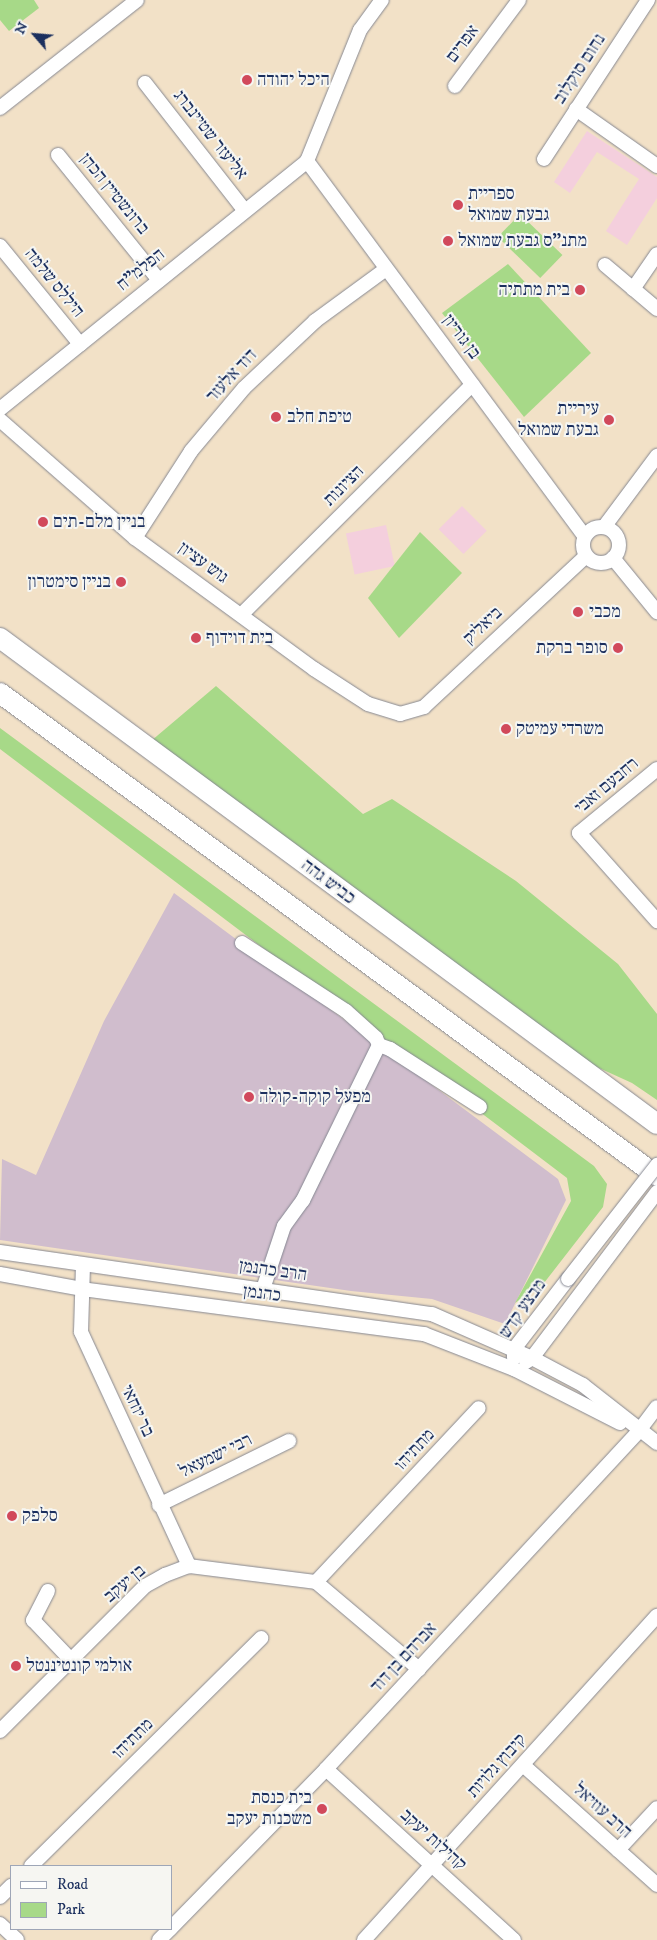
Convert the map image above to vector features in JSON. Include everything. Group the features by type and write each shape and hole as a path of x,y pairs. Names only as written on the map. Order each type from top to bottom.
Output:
{"highway":[{"name":"כביש גהה","path":"0,638 657,1124"},
{"path":"0,693 657,1176"}],"street":[{"path":"0,108 137,0"},
{"path":"306,160 360,30 382,0"},
{"name":"אפרים","path":"455,86 519,0"},
{"name":"נחום סוקלוב","path":"544,159 648,0"},
{"name":"אליעזר שטיינברג","path":"145,83 244,211"},
{"path":"576,109 657,166"},
{"name":"ברונשטיין הכהן","path":"58,155 159,280"},
{"name":"הפלמ\"ח","path":"0,408 306,160"},
{"name":"בן גוריון","path":"306,160 584,536"},
{"name":"היללס שלמה","path":"0,246 80,344"},
{"path":"633,290 657,254"},
{"path":"605,265 657,309"},
{"name":"דוד אלעזר","path":"135,538 191,452 244,388 316,321 386,269"},
{"name":"הציונות","path":"242,614 472,385"},
{"name":"גוש עציון","path":"0,420 135,538 242,614 314,669 368,704 400,714"},
{"path":"604,527 657,456"},
{"path":"604,527 614,532 619,543 613,558 601,563 586,556 583,549 584,536 592,529 604,527"},
{"name":"ביאליק","path":"400,714 424,707 586,556"},
{"path":"613,558 657,612"},
{"name":"רחבעם זאבי","path":"657,769 579,834 657,920"},
{"path":"242,943 346,1011 376,1038 379,1045 390,1049 480,1107"},
{"path":"263,1289 284,1226 303,1200 379,1045"},
{"name":"מבצע קדש","path":"514,1369 514,1349 657,1165"},
{"name":"מבצע קדש","path":"514,1369 532,1358 657,1192"},
{"name":"הרב כהנמן","path":"0,1252 432,1314 532,1358"},
{"name":"בר יוחאי","path":"84,1265 81,1332 159,1505 189,1566"},
{"name":"כהנמן","path":"0,1274 82,1289 424,1334 514,1369"},
{"path":"532,1358 583,1385 638,1432"},
{"path":"514,1369 638,1432 657,1444"},
{"name":"אברהם בן דוד","path":"172,1927 326,1769 638,1432 657,1407"},
{"name":"מתתיהו","path":"316,1582 479,1408"},
{"name":"רבי ישמעאל","path":"159,1505 289,1442"},
{"path":"189,1566 316,1582 419,1669"},
{"name":"בן יעקב","path":"0,1731 145,1586 189,1566"},
{"path":"48,1591 32,1620 71,1660"},
{"name":"קיבוץ גלויות","path":"364,1940 657,1616"},
{"name":"מתתיהו","path":"32,1865 261,1638"},
{"name":"הרב עוזיאל","path":"523,1766 657,1885"},
{"name":"קהילות יעקב","path":"326,1769 514,1940"},
{"path":"618,1850 657,1808"},
{"path":"0,1897 10,1887"},
{"path":"0,1924 17,1940"},
{"name":"אברהם בן דוד","path":"159,1940 169,1930"}],"shaded area":[{"path":"587,131 657,177 657,198 627,245 606,231 639,179 597,152 570,193 554,182"},
{"path":"462,506 487,531 463,554 439,529"},
{"path":"386,525 395,566 355,575 346,534"},
{"path":"174,893 558,1179 566,1200 505,1324 432,1299 351,1291 0,1240 2,1159 36,1175 104,1021"}],"green space":[{"path":"0,0 34,0 39,8 9,31 0,20"},
{"path":"520,214 562,255 540,278 498,237"},
{"path":"508,264 591,353 524,417 442,313"},
{"path":"420,532 462,573 399,638 368,598"},
{"path":"216,686 363,814 392,799 516,881 618,964 657,1014 657,1100 632,1083 577,1058 151,741"},
{"path":"0,728 594,1166 607,1184 603,1207 544,1283 515,1303 571,1201 567,1178 0,749"}],"place":[{"name":"היכל יהודה","path":"247,80"},
{"name":"ספריית גבעת שמואל","path":"458,205"},
{"name":"מתנ\"ס גבעת שמואל","path":"448,241"},
{"name":"בית מתתיה","path":"580,290"},
{"name":"טיפת חלב","path":"276,417"},
{"name":"עיריית גבעת שמואל","path":"609,420"},
{"name":"בניין מלם-תים","path":"43,522"},
{"name":"בניין סימטרון","path":"121,582"},
{"name":"מכבי","path":"578,612"},
{"name":"בית דוידוף","path":"196,638"},
{"name":"סופר ברקת","path":"618,648"},
{"name":"משרדי עמיטק","path":"506,729"},
{"name":"מפעל קוקה-קולה","path":"249,1097"},
{"name":"סלפק","path":"12,1516"},
{"name":"אולמי קונטיננטל","path":"16,1666"},
{"name":"בית כנסת משכנות יעקב","path":"322,1809"}]}
